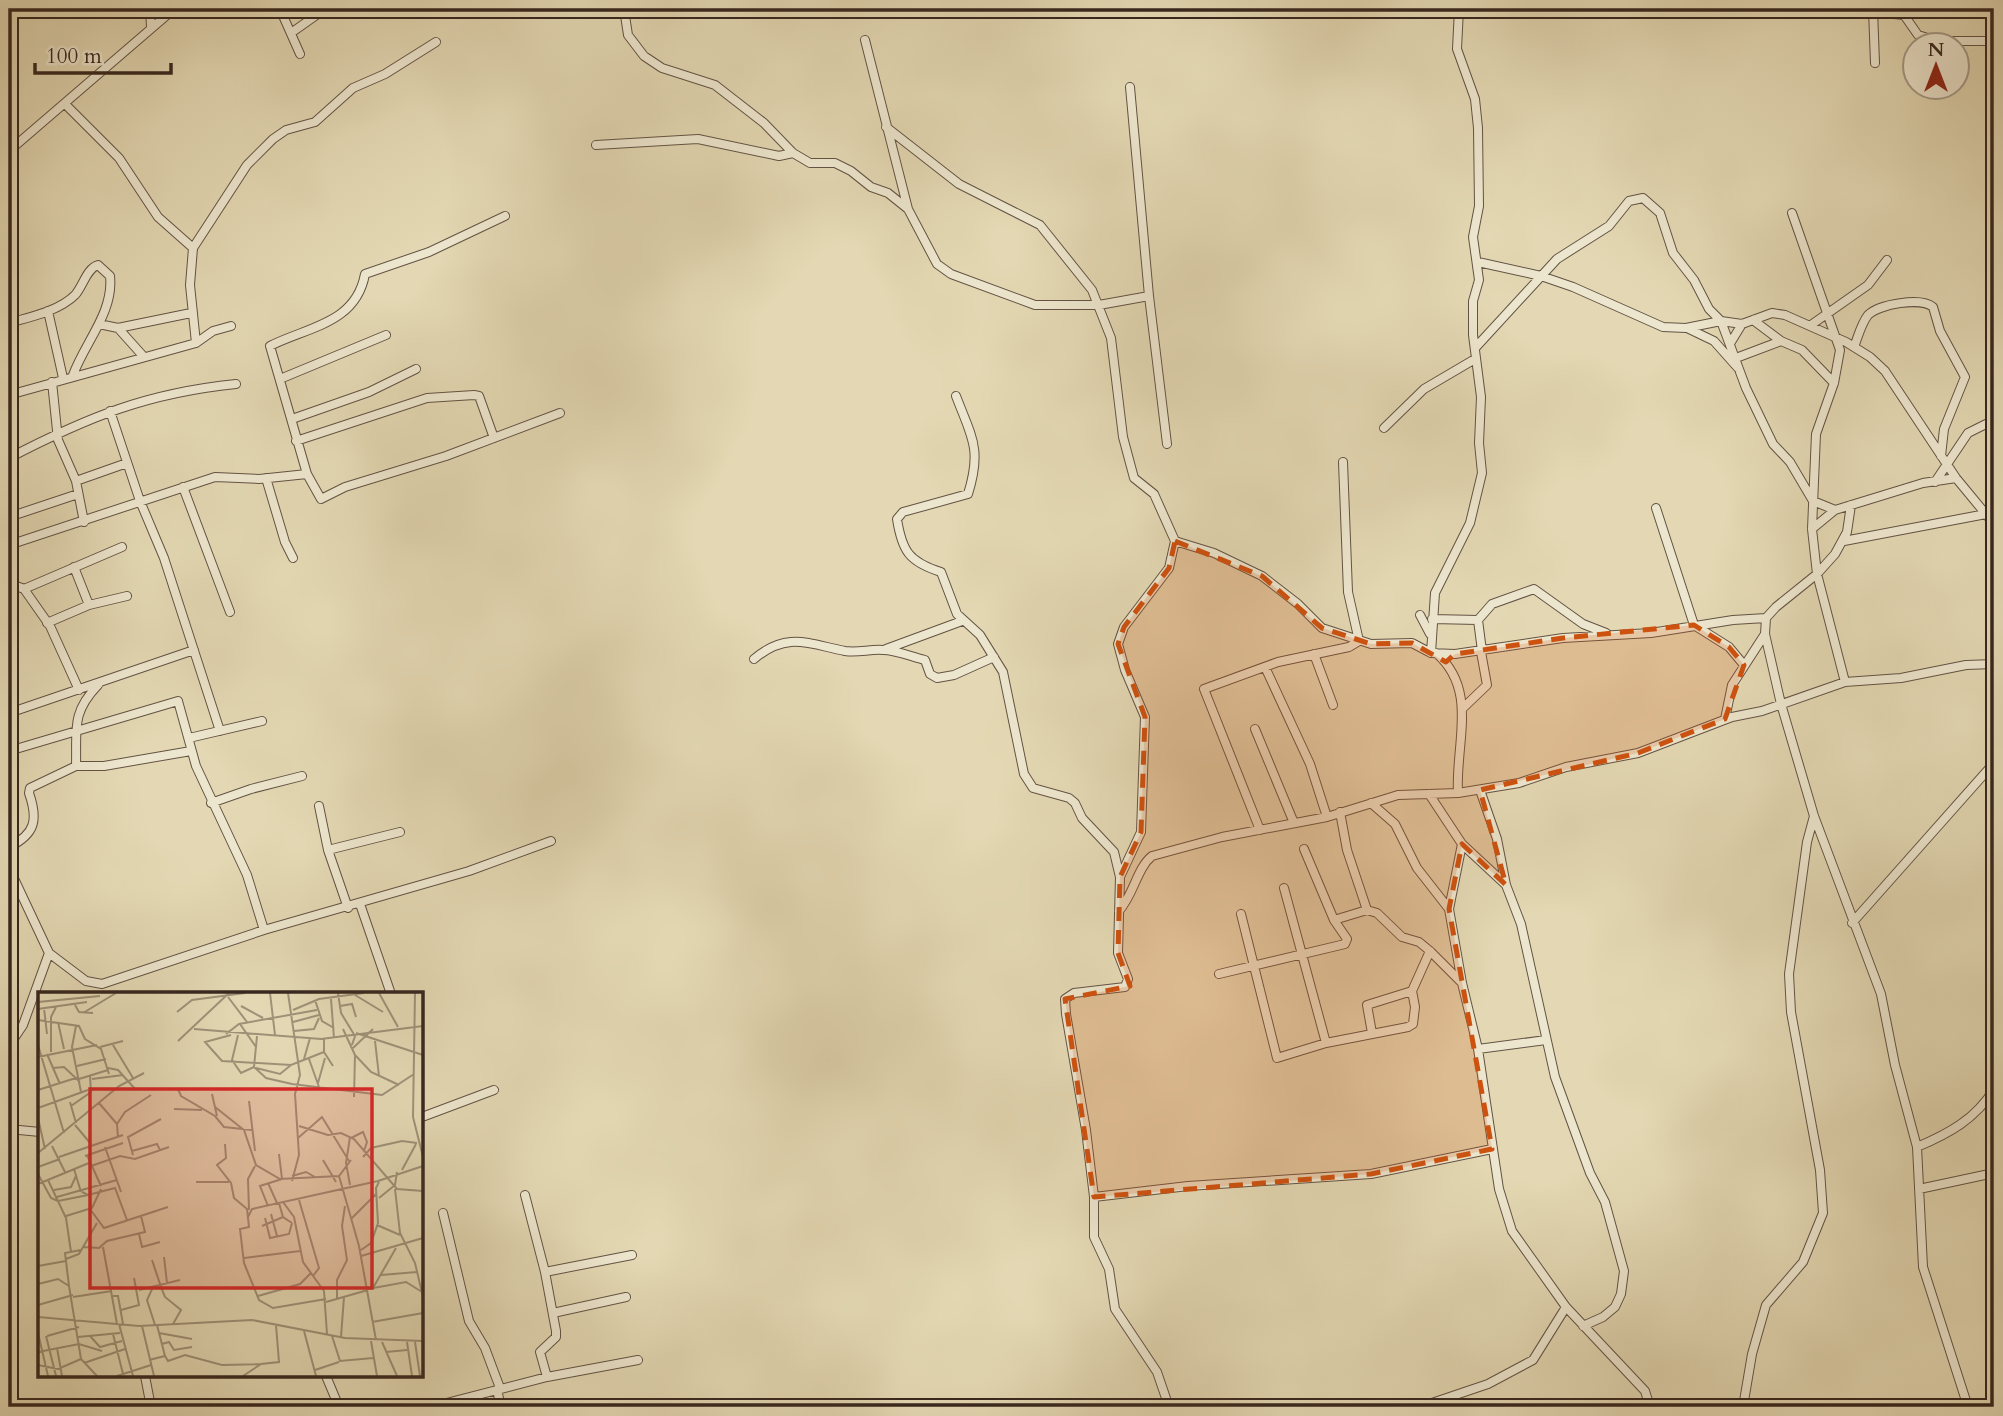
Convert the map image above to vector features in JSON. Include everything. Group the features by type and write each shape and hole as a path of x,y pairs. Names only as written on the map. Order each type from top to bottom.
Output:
{"street":[{"path":"9,24 13,9"},
{"path":"150,9 151,27"},
{"path":"9,151 174,9"},
{"path":"280,9 300,54"},
{"path":"291,33 325,9"},
{"path":"624,9 628,35 644,56 662,68 716,85 764,123 793,153 810,163 835,163 871,187 888,193 908,209"},
{"path":"1430,635 1439,581 1460,545 1479,491 1481,397 1475,359 1473,301 1479,287 1473,237 1479,206 1478,128 1475,99 1456,40 1459,9"},
{"path":"1844,9 1904,15 1918,35 1937,41 1994,41"},
{"path":"1873,10 1875,63"},
{"path":"864,40 908,209 937,264 951,274 1035,306 1099,305 1149,296"},
{"path":"196,343 191,313 193,248 247,165 286,130 307,127 353,88 385,74 436,42"},
{"path":"1130,87 1149,296 1167,444"},
{"path":"65,104 119,158 158,217 193,248"},
{"path":"886,127 959,184 1040,225 1074,266 1099,305 1111,338 1123,437 1135,478 1154,494 1175,541 1169,568 1124,627 1118,644 1125,670 1145,717 1141,832 1120,877"},
{"path":"596,145 698,139 779,156 793,153"},
{"path":"1476,347 1557,259 1609,226 1629,201 1643,198 1660,213 1673,253 1695,280 1709,309 1721,321 1773,444 1790,462 1813,501 1835,510"},
{"path":"1792,214 1840,350 1834,383 1816,434 1812,529 1817,574 1845,682"},
{"path":"505,216 429,252 365,274 362,289 331,323 271,346 296,440 307,474 321,499 345,487 494,438 560,413"},
{"path":"1811,325 1868,285 1887,260"},
{"path":"1478,262 1541,276 1628,309 1654,325 1686,328 1721,321 1742,324 1778,313 1836,337 1885,371 1956,478 1994,524"},
{"path":"9,323 48,311 74,296 91,269 98,265 110,276 107,306 82,350 73,375"},
{"path":"1840,350 1850,345 1865,320 1875,310 1918,302 1933,307 1940,331 1965,377 1944,429 1943,459 1935,482"},
{"path":"48,311 63,378"},
{"path":"99,324 118,328 191,313"},
{"path":"1753,320 1781,341 1802,350 1834,383"},
{"path":"1731,342 1742,324"},
{"path":"9,394 196,343 213,331 231,326"},
{"path":"118,328 144,357"},
{"path":"1686,328 1714,341 1740,369"},
{"path":"279,379 386,335"},
{"path":"1736,358 1781,341"},
{"path":"1384,428 1424,389 1475,359"},
{"path":"292,419 369,392 416,369"},
{"path":"52,382 56,433 61,451 76,481 84,522"},
{"path":"9,458 56,433 110,411 176,391 236,384"},
{"path":"296,440 356,424 427,398 474,395 478,396 494,438"},
{"path":"956,396 974,444 977,462 968,494 903,512 897,519 900,539 909,558 941,572 947,593 962,621 980,635 994,657 1006,683 1024,774 1033,788 1069,798 1075,803 1082,818 1114,852 1120,877 1118,953 1128,979 1125,987 1074,993 1065,999 1094,1197 1094,1237 1107,1263 1115,1309 1157,1372 1169,1407"},
{"path":"110,411 140,501 164,558 220,731"},
{"path":"1943,459 1968,433 1994,420"},
{"path":"1343,462 1348,592 1359,641"},
{"path":"76,481 127,463"},
{"path":"9,545 215,477 266,478 307,474"},
{"path":"266,478 285,542 293,558"},
{"path":"1812,529 1835,510 1956,478"},
{"path":"183,487 230,612"},
{"path":"9,517 78,494"},
{"path":"1434,653 1455,654 1563,638 1669,630 1766,618 1817,574 1844,541 1851,505"},
{"path":"1656,508 1694,625 1729,647 1744,665"},
{"path":"1844,541 1986,514"},
{"path":"1175,541 1214,553 1262,576 1298,604 1322,628 1359,641 1412,643 1434,653 1446,662 1462,691 1473,699"},
{"path":"24,589 122,547"},
{"path":"74,567 89,605"},
{"path":"9,575 15,585 24,589 47,623 79,690"},
{"path":"1463,708 1487,685 1478,620 1492,604 1534,589 1583,624 1608,635"},
{"path":"47,623 89,605 127,596"},
{"path":"1434,653 1430,635 1420,615 1432,621 1478,620"},
{"path":"1766,618 1765,635 1781,704 1814,816 1830,854 1852,923 1881,994 1895,1065 1917,1147 1923,1267 1968,1407"},
{"path":"884,650 962,621"},
{"path":"1724,719 1732,685 1765,635"},
{"path":"754,659 764,651 796,641 845,651 884,650 925,660 930,674 937,678 954,675 994,657"},
{"path":"1261,830 1205,689 1265,667 1349,647 1359,641"},
{"path":"9,713 194,650"},
{"path":"1314,654 1333,705"},
{"path":"1446,662 1455,654"},
{"path":"1119,911 1131,898 1144,862 1153,856 1294,822 1327,817 1339,811 1398,795 1480,790 1638,753 1724,719 1781,704 1845,682 1994,664"},
{"path":"1265,667 1310,764 1327,817"},
{"path":"76,766 80,707 100,683"},
{"path":"1458,793 1462,691"},
{"path":"9,751 178,701 191,751 211,803 247,875 264,930"},
{"path":"189,738 262,721"},
{"path":"1255,729 1294,822"},
{"path":"9,847 31,832 35,824 30,788 76,766 104,766 191,751"},
{"path":"1852,923 1994,763"},
{"path":"211,803 302,776"},
{"path":"1480,790 1497,839 1506,885 1521,924 1546,1040 1567,1116 1605,1202 1624,1271 1621,1294 1615,1307 1603,1317 1583,1326"},
{"path":"1429,794 1462,844 1506,885"},
{"path":"1371,803 1395,824 1417,868 1449,909"},
{"path":"319,806 328,850 348,908"},
{"path":"1339,811 1347,850 1367,910"},
{"path":"1743,1407 1752,1354 1766,1305 1802,1262 1823,1213 1820,1170 1791,1012 1789,974 1807,842 1814,816"},
{"path":"328,850 400,832"},
{"path":"9,868 49,953 86,981 102,985 264,930 469,872 551,841"},
{"path":"1462,844 1449,909 1462,983 1478,1049 1502,1202 1512,1231 1566,1307 1645,1391 1650,1407"},
{"path":"1219,974 1345,944 1347,939 1334,920 1304,849"},
{"path":"1284,888 1326,1043"},
{"path":"360,904 390,992"},
{"path":"1334,920 1367,910 1377,913 1402,937 1430,951 1462,983"},
{"path":"1241,914 1256,966 1267,1027 1277,1058 1326,1043 1413,1024 1415,1007 1412,991 1430,951"},
{"path":"9,1046 23,1025 49,953"},
{"path":"1372,1033 1367,1005 1412,991"},
{"path":"1478,1049 1546,1040"},
{"path":"1917,1147 1947,1135 1974,1115 1994,1089"},
{"path":"424,1116 494,1090"},
{"path":"9,1129 38,1132"},
{"path":"1094,1197 1188,1186 1371,1174 1492,1149"},
{"path":"1919,1189 1994,1173"},
{"path":"525,1195 545,1272 556,1337 540,1352 547,1377"},
{"path":"443,1213 469,1321 485,1348 501,1407"},
{"path":"545,1272 632,1255"},
{"path":"553,1313 626,1297"},
{"path":"1420,1407 1488,1384 1533,1360 1566,1307"},
{"path":"431,1407 446,1406 547,1377 638,1360"},
{"path":"145,1378 151,1407"},
{"path":"327,1378 339,1407"}],"highlighted area":[{"path":"1175,541 1262,576 1322,628 1371,644 1412,643 1446,662 1455,654 1563,638 1694,625 1729,647 1744,665 1725,719 1638,753 1480,790 1506,885 1462,844 1449,909 1492,1149 1371,1174 1094,1197 1065,999 1130,986 1118,953 1120,877 1141,832 1145,717 1118,644 1124,627 1169,568"}]}
